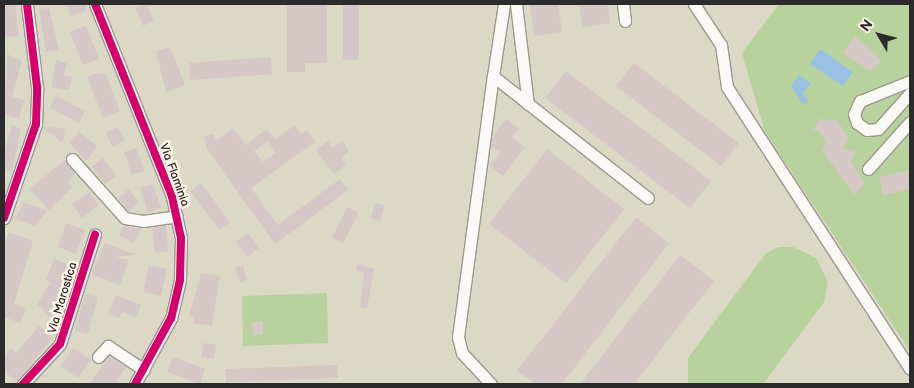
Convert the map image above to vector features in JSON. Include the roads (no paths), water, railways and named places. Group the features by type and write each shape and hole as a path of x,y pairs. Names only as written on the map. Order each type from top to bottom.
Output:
{"street":[{"path":"4,218 36,124 37,87 27,4"},
{"name":"Via Flaminia","path":"95,4 177,216 178,288 166,330 135,384"},
{"path":"491,384 462,353 458,338 504,4 517,5 528,104"},
{"path":"623,4 625,21"},
{"path":"694,4 721,45 727,87 910,369"},
{"path":"493,76 648,198"},
{"path":"910,81 860,101 854,114 857,123 867,130 878,129 910,94"},
{"path":"868,169 910,122"},
{"path":"72,159 126,218 138,222 177,216"},
{"name":"Via Marostica","path":"23,384 62,339 95,234"},
{"path":"98,357 108,346 144,370"}],"water":[{"path":"820,49 853,72 843,86 810,64"},
{"path":"799,75 811,83 803,93 808,102 803,105 791,86"}]}
